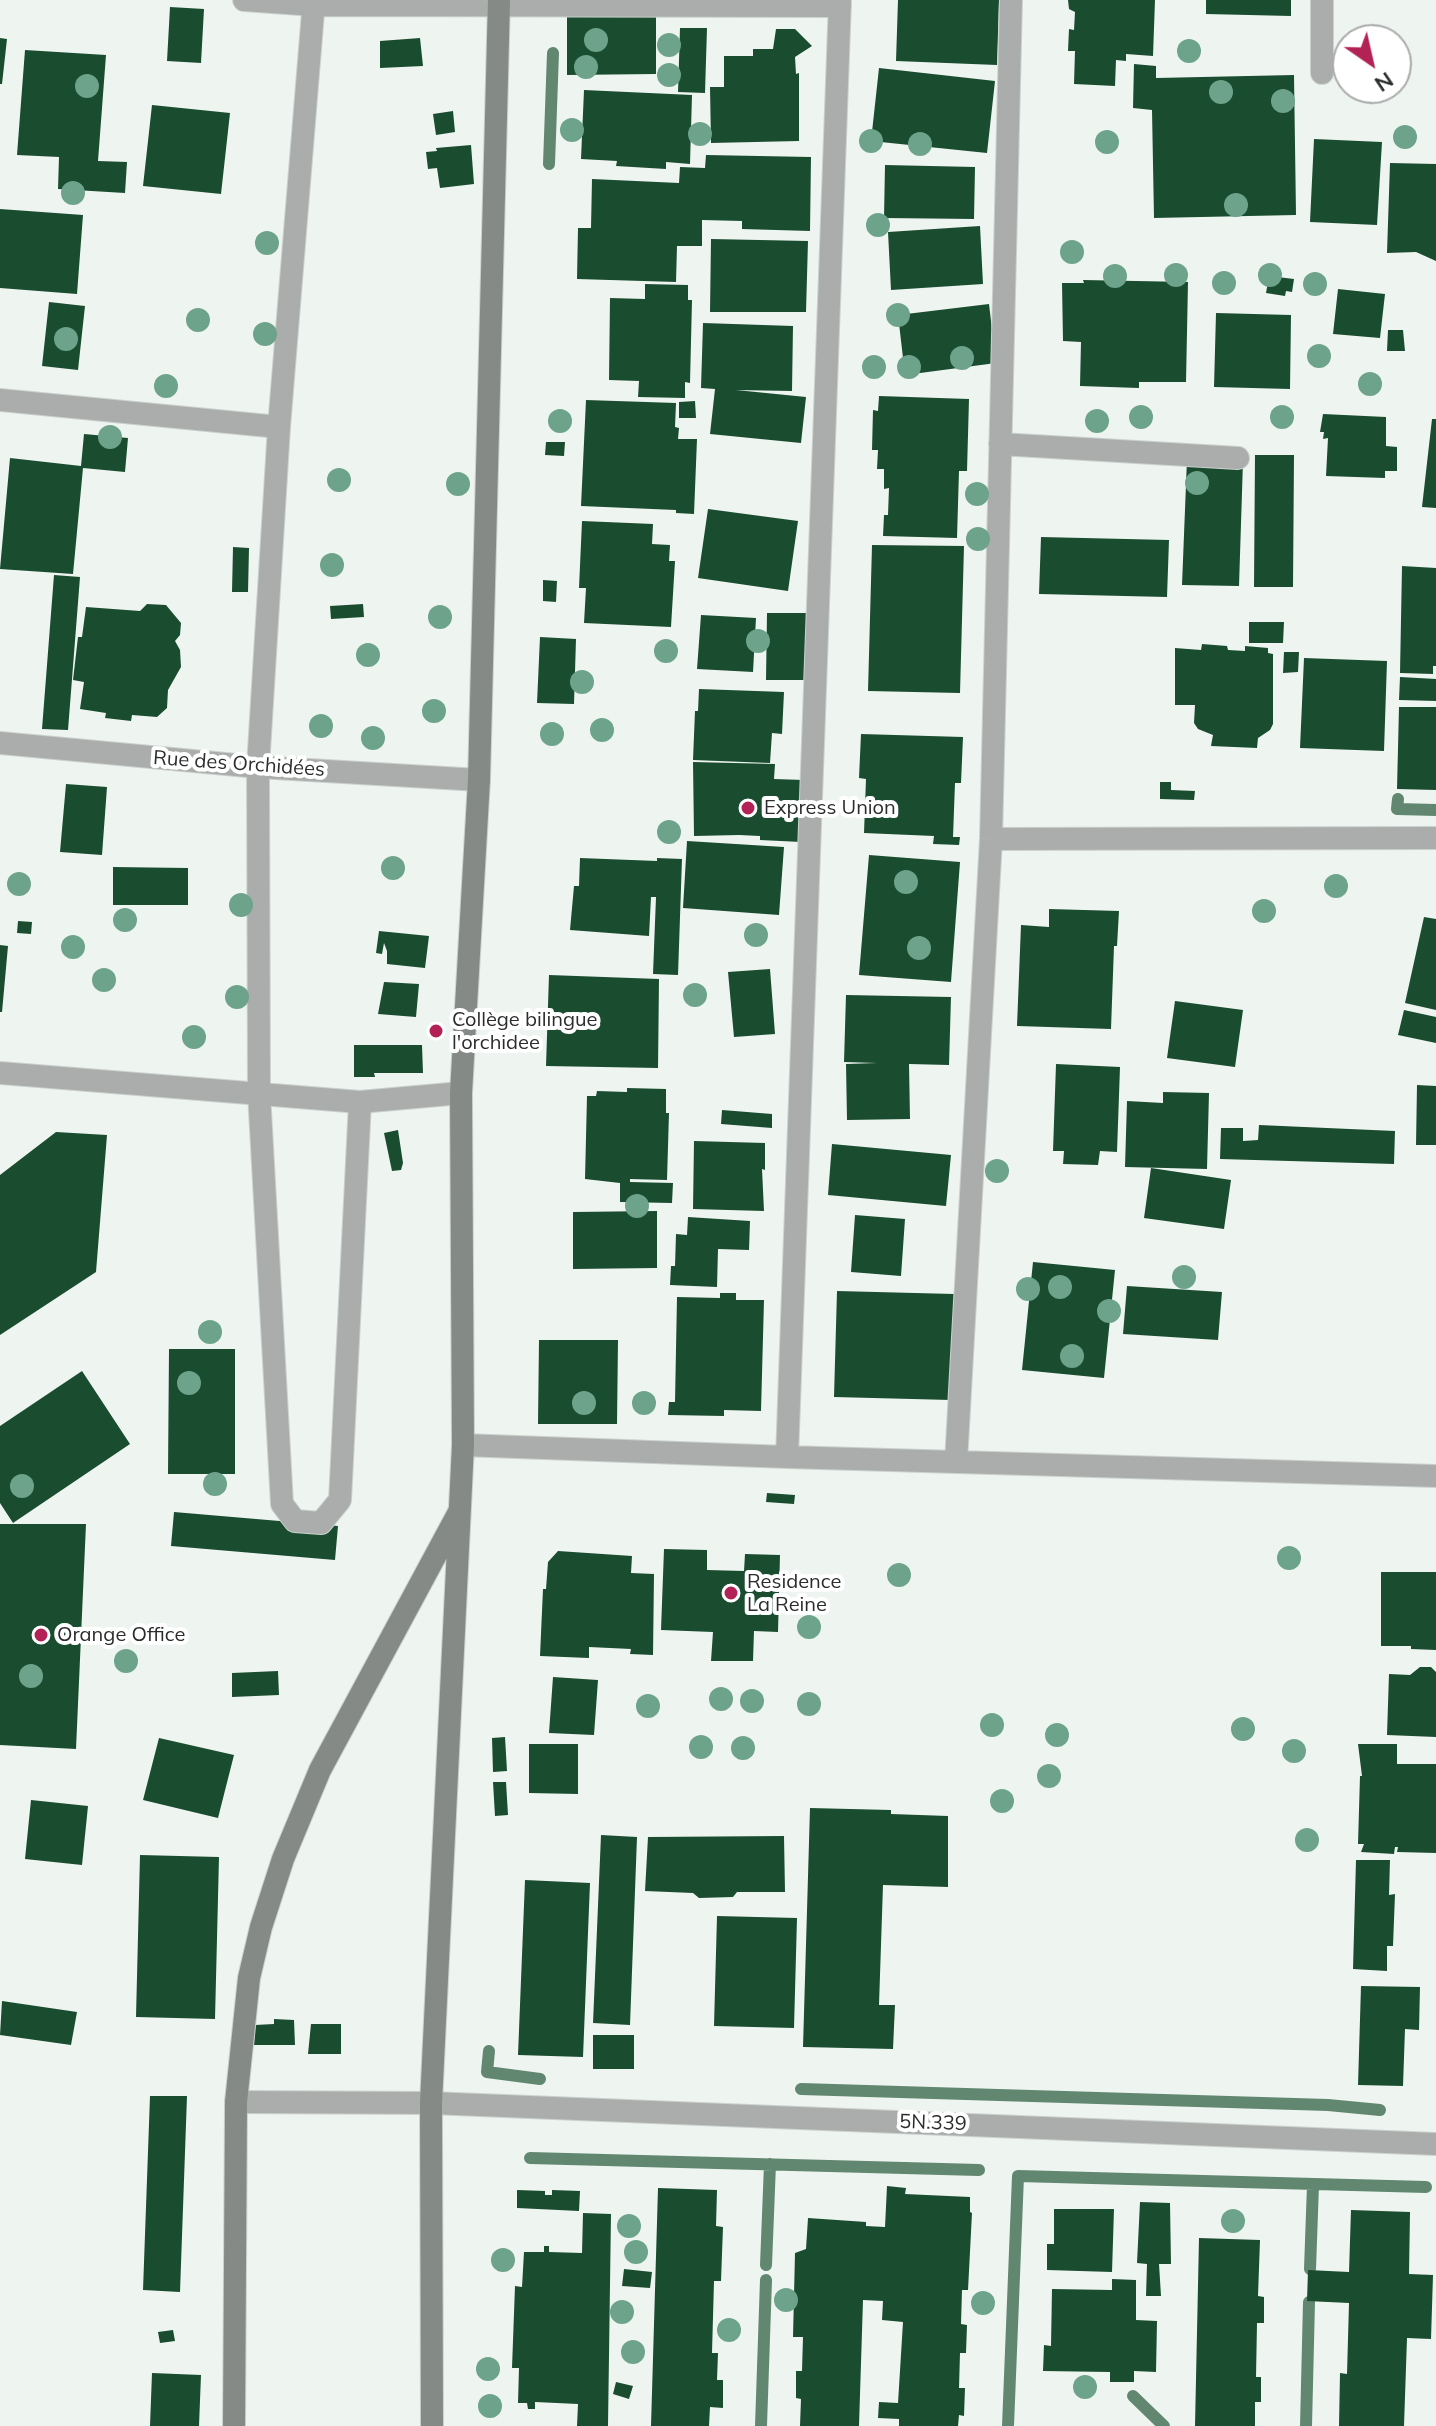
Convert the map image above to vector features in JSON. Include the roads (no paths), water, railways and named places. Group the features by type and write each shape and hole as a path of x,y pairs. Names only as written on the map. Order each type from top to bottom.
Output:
{"main road":[{"path":"432,2426 431,2103 461,1507 461,1093 479,780 499,4"},
{"path":"234,2426 236,2102 249,1978 261,1927 283,1859 320,1770 461,1507"}],"street":[{"path":"244,0 499,4 840,3 787,1457"},
{"path":"956,1462 991,839 1011,0"},
{"path":"1322,0 1322,73"},
{"path":"314,3 279,427 258,767 259,1093 282,1504 295,1521 321,1523 340,1500 360,1102"},
{"path":"0,400 279,427"},
{"path":"1000,444 1238,458"},
{"name":"Rue des Orchidées","path":"0,743 258,767 479,780"},
{"path":"991,839 1436,838"},
{"path":"0,1073 360,1102 461,1093"},
{"path":"463,1445 1436,1476"},
{"name":"5N.339","path":"236,2102 431,2103 1436,2144"}],"waterway":[{"path":"549,164 553,53"},
{"path":"1398,799 1397,809 1436,810"},
{"path":"489,2051 487,2072 540,2079"},
{"path":"801,2089 1328,2105 1380,2110"},
{"path":"530,2158 979,2170"},
{"path":"766,2265 770,2164"},
{"path":"1008,2426 1018,2176 1426,2187"},
{"path":"1310,2269 1313,2185"},
{"path":"761,2426 766,2280"},
{"path":"1306,2426 1309,2302"},
{"path":"1133,2396 1164,2426"}],"place":[{"name":"Express Union","path":"748,808"},
{"name":"Collège bilingue l'orchidee","path":"436,1031"},
{"name":"Residence La Reine","path":"731,1593"},
{"name":"Orange Office","path":"41,1635"}]}
